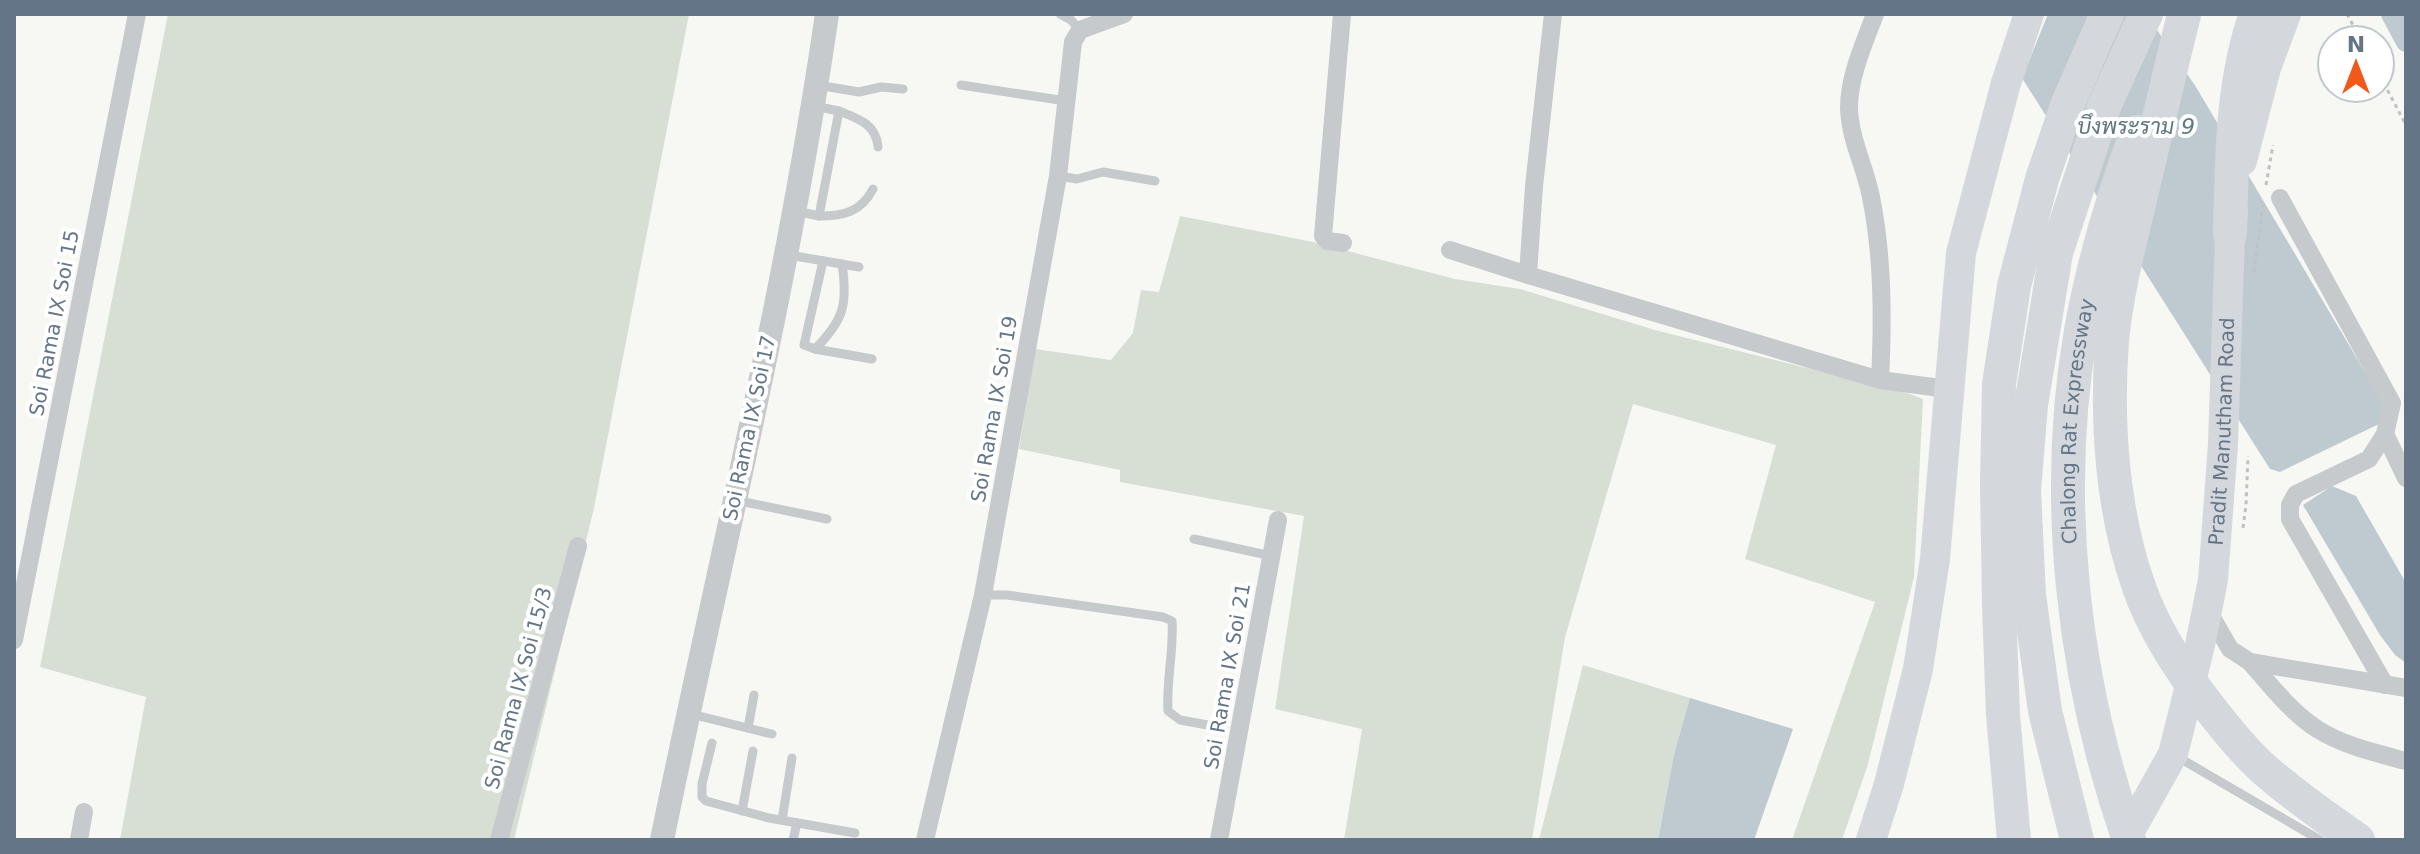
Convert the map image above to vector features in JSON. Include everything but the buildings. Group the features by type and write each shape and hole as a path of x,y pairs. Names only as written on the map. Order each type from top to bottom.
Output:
{"highway":[{"path":"2014,840 2003,715 1997,484 1999,384 2014,286 2042,179 2068,103 2107,14"},
{"path":"2077,840 2045,711 2029,595 2024,490 2031,405 2056,253 2105,104 2146,14"},
{"path":"2230,234 2236,101 2256,14"},
{"path":"2185,15 2128,252 2112,339 2110,410 2114,466 2126,541 2144,600 2160,635 2187,679 2263,769 2358,840"},
{"name":"Chalong Rat Expressway","path":"2127,840 2095,724 2079,630 2069,519 2071,422 2081,331 2099,250 2132,145 2185,15"}],"main road":[{"path":"1871,840 1889,784 1918,669 1935,559 1961,253 2006,83 2029,14"},
{"name":"Pradit Manutham Road","path":"2127,840 2173,754 2213,580 2223,444 2230,234 2238,174 2266,68 2286,14"}],"street":[{"name":"Soi Rama IX Soi 15","path":"14,640 137,14"},
{"name":"Soi Rama IX Soi 17","path":"662,840 794,211 827,14"},
{"path":"1080,30 1124,14"},
{"path":"1342,14 1323,236 1327,241 1343,243"},
{"path":"1528,275 1553,14"},
{"path":"1875,14 1851,86 1849,107 1852,136 1870,195 1880,263 1880,380"},
{"name":"Soi Rama IX Soi 19","path":"925,840 983,595 1058,176 1073,42 1080,30"},
{"path":"2280,198 2392,403 2385,434 2369,459 2296,494 2290,505 2290,519 2385,685"},
{"path":"1450,250 1880,380 1948,389"},
{"path":"2385,434 2406,478"},
{"name":"Soi Rama IX Soi 21","path":"1219,840 1278,520"},
{"name":"Soi Rama IX Soi 15/3","path":"499,840 578,546"},
{"path":"2207,609 2230,649 2250,662 2285,702 2317,729 2358,749 2406,761"},
{"path":"2250,662 2406,688"},
{"path":"79,840 84,812"}],"lane":[{"path":"1060,14 1080,30"},
{"path":"961,85 1066,101"},
{"path":"815,96 881,87 903,89"},
{"path":"815,96 871,127 876,132 878,147"},
{"path":"819,216 839,111"},
{"path":"1058,176 1077,179 1103,172 1155,181"},
{"path":"794,211 819,216 854,211 865,202 873,189"},
{"path":"785,254 859,267"},
{"path":"823,261 804,345 872,359"},
{"path":"815,349 839,321 844,309 842,264"},
{"path":"735,500 827,519"},
{"path":"1194,539 1272,556"},
{"path":"983,595 1007,595 1163,617 1172,621 1168,711 1180,720 1224,728"},
{"path":"748,728 754,695"},
{"path":"688,713 772,734"},
{"path":"712,743 702,797 714,804 742,811 855,833"},
{"path":"742,811 753,751"},
{"path":"2173,754 2320,840"},
{"path":"782,820 792,758"},
{"path":"793,840 797,823"}],"path":[{"path":"2395,104 2406,125"}],"shaded area":[{"path":"168,14 689,14 594,508 514,840 120,840 146,697 40,667"},
{"path":"1180,216 1313,242 1455,279 1520,289 1655,330 1923,399 1914,577 1868,764 1842,840 1792,840 1875,602 1745,559 1776,445 1633,404 1565,637 1532,840 1344,840 1362,729 1275,709 1304,516 1120,482 1120,470 1019,449 1035,349 1111,360 1133,333 1141,290 1159,292"},
{"path":"1583,665 1690,698 1674,754 1658,840 1539,840"}],"water":[{"name":"บึงพระราม 9","path":"2048,14 2146,14 2196,87 2384,404 2379,424 2280,472 2270,469 2022,78"},
{"path":"2332,486 2356,496 2406,583 2406,663 2395,655 2380,635 2303,505"},
{"path":"1690,698 1793,729 1754,840 1658,840 1674,754"}],"waterway":[{"path":"2391,14 2406,42"}]}
